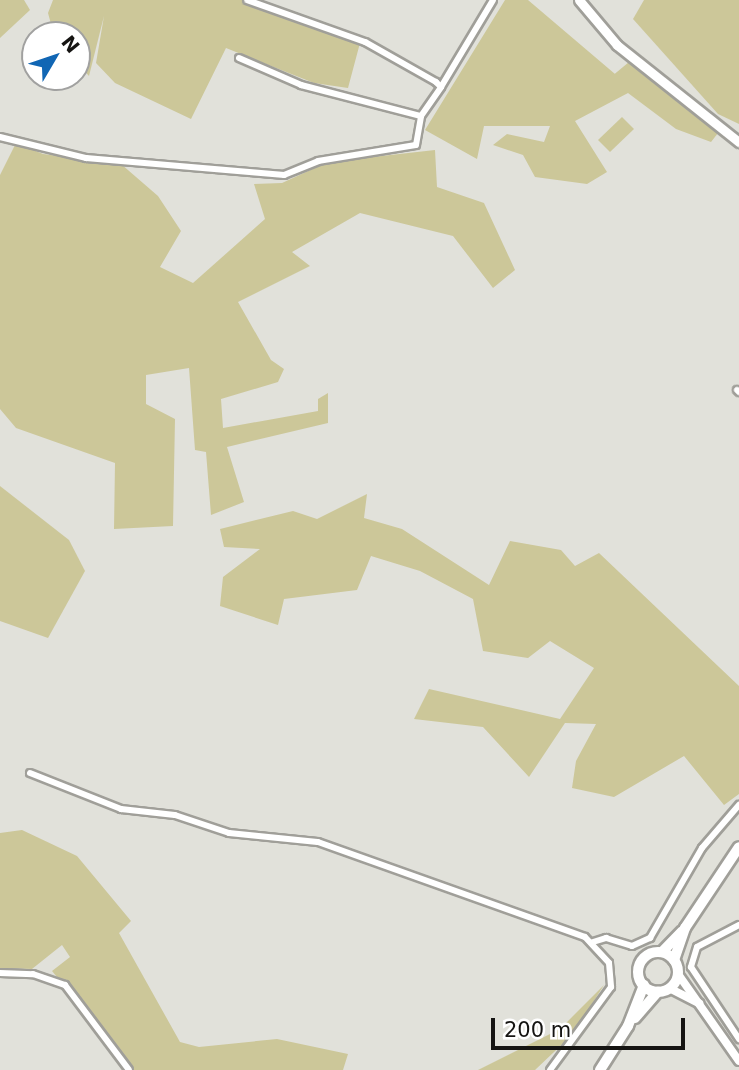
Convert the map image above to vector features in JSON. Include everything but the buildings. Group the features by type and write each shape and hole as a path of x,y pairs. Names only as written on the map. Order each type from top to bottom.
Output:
{"main road":[{"path":"579,0 617,45 739,142"},
{"path":"628,1026 644,985 641,962 662,952 685,928 739,847"},
{"path":"600,1070 628,1026 658,992 669,988 678,974 674,960 685,928"},
{"path":"662,952 674,960"},
{"path":"644,985 658,992"}],"street":[{"path":"247,0 365,42 440,87"},
{"path":"0,137 86,158 284,175 330,159 416,145 421,116 493,0"},
{"path":"239,58 301,85 421,116"},
{"path":"30,773 121,809 175,815 229,833 318,842 593,942 609,962 611,986 552,1069"},
{"path":"593,942 606,938 632,946 650,938 702,848 739,805"},
{"path":"739,925 702,942 691,967 739,1039"},
{"path":"0,973 33,974 65,985 129,1070"},
{"path":"678,974 704,1006 739,1061"},
{"path":"669,988 704,1006"}],"shaded area":[{"path":"0,0 24,0 30,10 0,38"},
{"path":"53,0 246,0 360,43 348,88 314,83 226,48 191,119 115,83 96,63 104,16 91,68 91,21 50,21 48,13"},
{"path":"505,0 528,0 615,74 629,62 722,128 711,142 676,129 628,93 575,121 607,172 587,184 535,177 523,155 493,145 507,134 544,142 550,126 484,126 477,159 425,130"},
{"path":"644,0 739,0 739,124 718,114 633,19"},
{"path":"622,117 634,129 610,152 598,140"},
{"path":"16,143 43,154 121,164 158,196 181,231 160,267 193,283 265,219 254,184 282,183 328,162 435,150 437,187 484,203 515,270 493,288 453,236 360,213 292,252 310,266 238,302 271,360 284,369 278,382 221,399 223,428 318,411 318,399 328,393 328,423 227,447 244,502 211,515 206,452 195,450 189,368 146,375 146,404 175,419 173,526 114,529 115,463 16,428 0,409 0,175"},
{"path":"0,486 69,540 85,571 48,638 0,621"},
{"path":"367,494 364,518 402,529 489,585 510,541 561,550 575,566 599,553 739,686 739,794 724,805 684,756 614,797 572,788 576,761 596,724 565,723 529,777 483,727 414,719 429,689 560,719 594,668 550,641 528,658 483,651 473,599 420,571 371,556 357,590 284,599 278,625 220,606 223,577 260,549 224,547 220,529 293,511 317,519"},
{"path":"22,830 77,856 131,921 119,933 180,1042 199,1047 277,1039 348,1054 343,1070 134,1070 52,971 70,957 62,945 32,969 0,968 0,833"},
{"path":"604,985 573,1034 535,1070 478,1070 560,1029"}]}
